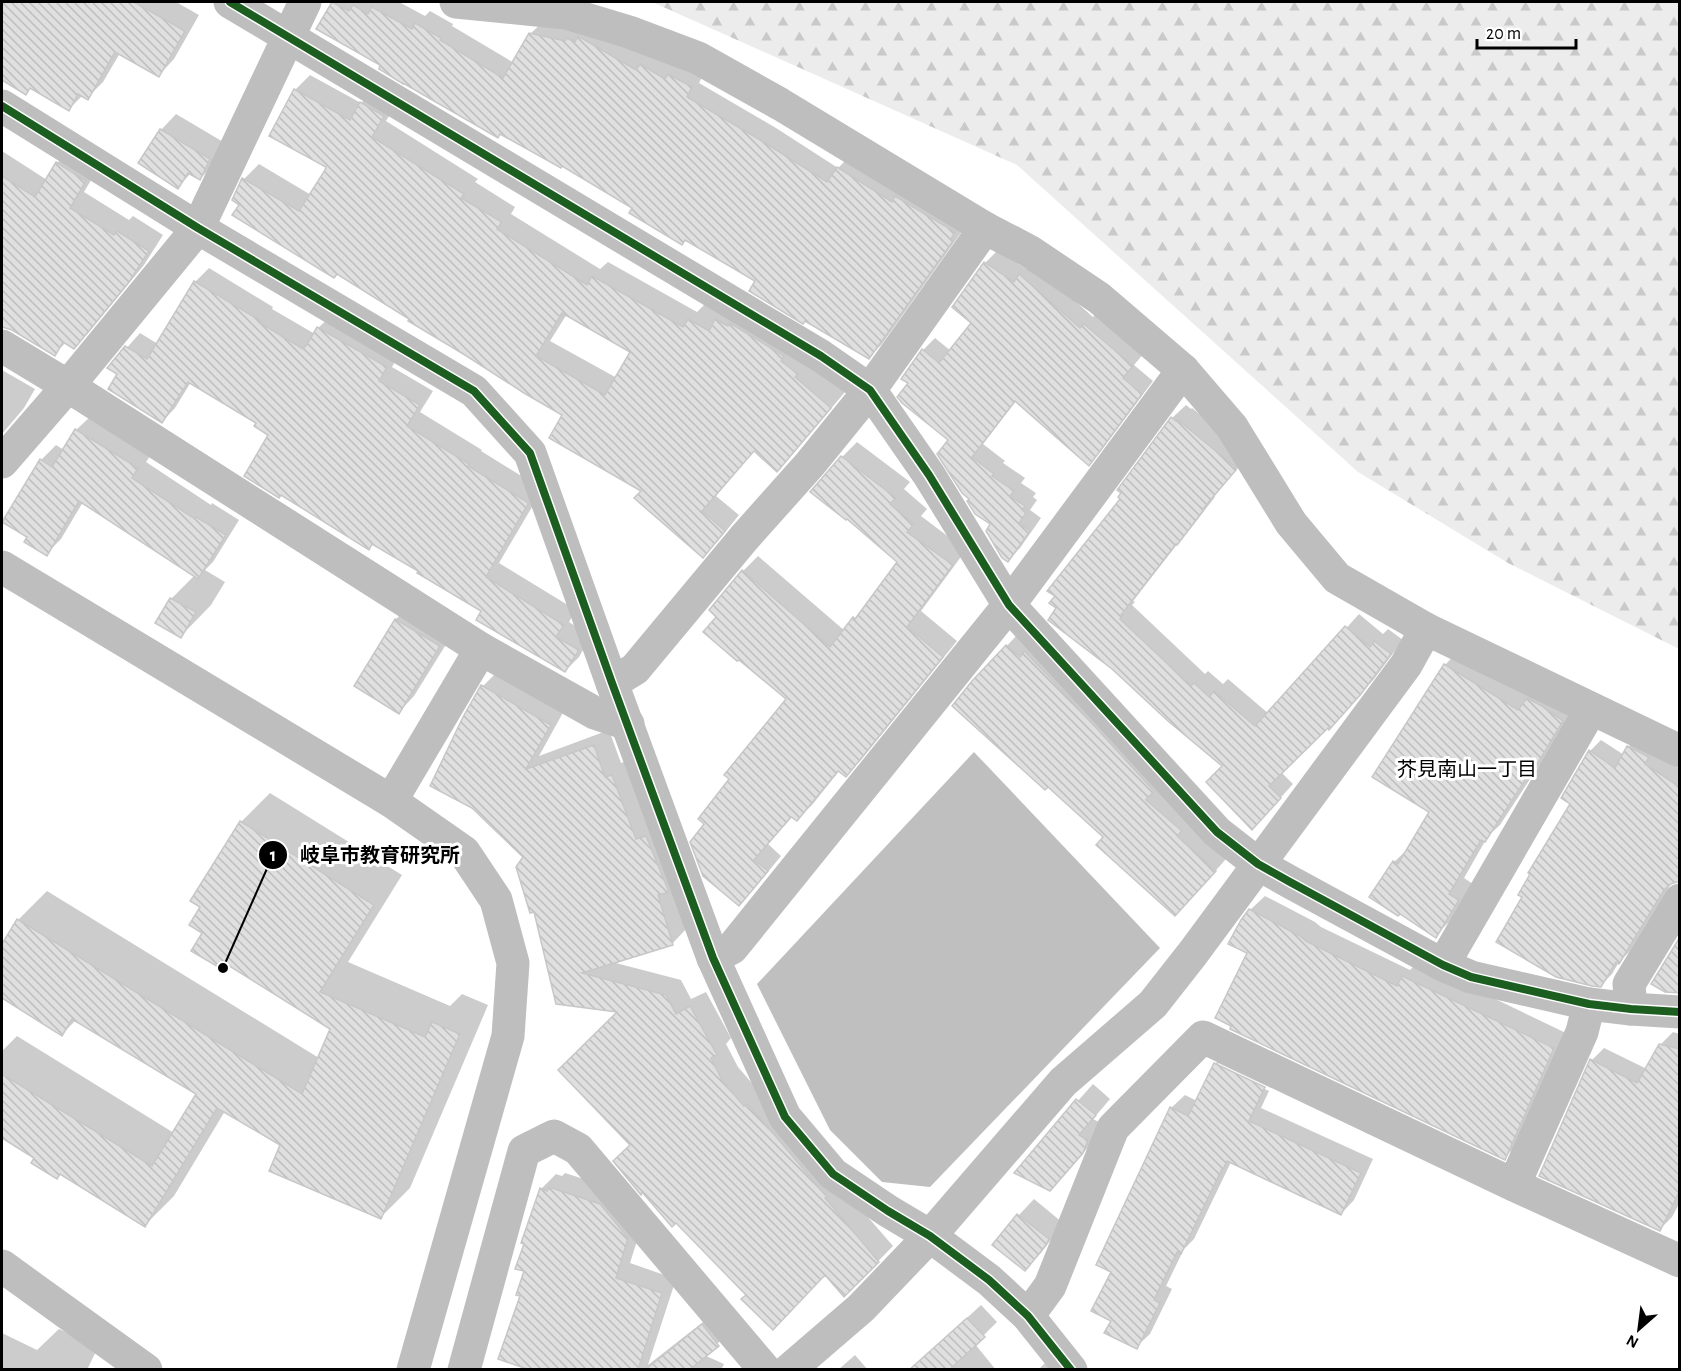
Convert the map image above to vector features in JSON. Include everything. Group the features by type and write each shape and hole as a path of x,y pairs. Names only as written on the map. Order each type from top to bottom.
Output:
{"street":[{"path":"230,2 821,356 870,390 929,475 1009,605 1217,832 1258,864 1443,965 1471,977 1589,1004 1680,1012"},
{"path":"2,462 198,228 305,2"},
{"path":"456,2 566,13 630,32 698,58 780,104 985,228 1029,251 1099,298 1183,370 1232,427 1291,523 1337,578 1426,629 1680,750"},
{"path":"2,106 198,228 474,392 530,453 713,958 785,1117 833,1174 930,1236 989,1280 1028,1316 1071,1370"},
{"path":"612,682 635,669 744,538 810,464 870,390 985,228"},
{"path":"2,346 481,649 595,713 628,724"},
{"path":"713,958 732,948 1009,605 1183,370"},
{"path":"2,567 391,801 464,852 496,900 513,963 508,1036 413,1370"},
{"path":"789,1370 861,1308 930,1236 1063,1082 1153,1004 1406,665 1426,629"},
{"path":"391,801 481,649"},
{"path":"1443,965 1592,709"},
{"path":"1631,1009 1629,984 1680,900"},
{"path":"1514,1185 1582,1032 1589,1004"},
{"path":"1028,1316 1050,1286 1113,1128 1203,1037 1514,1185 1676,1249"},
{"path":"464,1370 524,1151 554,1136 578,1149 752,1365"},
{"path":"2,1266 146,1370"}],"green space":[{"path":"652,2 1679,2 1679,649 1508,563 1358,472 1017,165"}],"shaded area":[{"path":"974,752 1160,948 930,1187 882,1182 830,1130 757,984"}],"building":[{"path":"2,2 134,2 185,31 159,77 115,52 88,100 78,94 69,111 30,88 26,95 2,80"},
{"path":"332,2 349,11 353,5 368,14 372,7 412,29 415,23 503,78 529,33 565,41 567,38 575,42 578,36 636,70 640,64 665,79 668,74 692,87 687,97 827,182 837,167 892,202 895,196 955,232 951,239 953,241 869,359 805,321 803,324 749,291 755,281 685,240 682,245 629,213 632,208 562,166 561,168 500,134 498,138 403,84 379,69 380,65 316,29"},
{"path":"294,89 350,120 360,102 384,116 372,137 464,194 461,198 502,222 497,229 587,285 592,276 683,327 688,319 709,331 715,319 728,326 730,323 784,356 781,361 798,374 795,377 831,408 777,472 754,451 702,511 725,531 703,558 634,498 641,491 549,438 562,415 408,321 409,319 337,274 334,278 232,215 239,205 232,200 242,178 299,211 325,170 326,167 269,136","holes":["562,313 630,352 605,395 536,356"]},
{"path":"160,129 210,159 200,180 188,173 178,189 138,163"},
{"path":"56,162 86,181 70,208 114,235 117,231 149,251 129,282 74,349 63,342 55,356 12,330 2,327 2,176 35,197"},
{"path":"984,262 1014,282 1019,274 1080,328 1084,324 1133,366 1123,378 1142,394 1089,466 1015,401 972,457 994,474 992,476 1014,491 1010,496 1025,506 1022,510 1026,513 1019,523 1030,531 1008,562 1002,558 986,531 990,524 975,514 967,501 969,499 962,493 937,454 948,440 897,397 908,383 901,379 922,349 939,363 971,323 952,307"},
{"path":"194,281 303,349 317,327 387,367 379,381 420,405 407,426 527,502 528,504 486,577 564,625 556,637 579,650 565,672 476,620 481,611 417,573 418,571 372,544 369,550 281,495 279,498 244,476 268,435 254,426 256,423 188,382 162,423 108,389 117,374 107,368 125,346 147,359"},
{"path":"1171,417 1178,420 1236,470 1202,510 1120,619 1191,686 1194,683 1209,697 1214,691 1255,726 1345,626 1370,647 1374,641 1391,654 1361,694 1329,730 1328,728 1269,786 1281,798 1252,830 1206,782 1222,766 1168,721 1112,669 1048,620 1056,608 1049,603 1055,596 1047,591 1120,499 1118,497 1121,493 1117,490"},
{"path":"75,429 138,468 132,478 195,519 196,517 226,535 198,579 79,501 47,556 24,542 27,537 2,522 40,459 52,467"},
{"path":"841,456 896,498 890,504 914,524 907,532 953,565 907,627 943,657 846,777 838,771 797,821 791,817 754,860 768,871 739,906 703,876 690,842 704,824 698,819 729,779 724,775 786,699 703,632 716,617 709,610 742,570 830,647 853,617 855,619 897,562 847,519 810,492"},
{"path":"170,598 196,612 181,638 155,623"},
{"path":"395,619 440,646 399,714 354,686"},
{"path":"1006,645 1020,657 1024,651 1054,682 1154,791 1146,800 1182,831 1177,836 1216,871 1175,916 1096,845 1103,837 1048,787 1045,790 952,706"},
{"path":"1444,664 1518,710 1527,698 1563,721 1529,778 1527,777 1485,842 1481,840 1449,894 1459,900 1436,938 1369,897 1393,861 1398,864 1429,812 1372,777"},
{"path":"481,685 551,725 526,769 594,745 605,777 612,775 636,839 646,836 669,892 658,895 673,945 582,973 666,995 676,1014 690,1006 717,1055 711,1058 723,1082 772,1132 879,1262 844,1297 825,1275 773,1330 741,1299 746,1295 676,1223 672,1227 642,1192 641,1195 613,1161 630,1145 558,1070 617,1012 556,1004 534,912 530,913 516,867 523,857 472,808 430,786"},
{"path":"1627,746 1649,757 1645,764 1680,787 1680,881 1664,890 1619,964 1616,962 1601,987 1592,986 1556,977 1496,942 1522,897 1518,895 1530,874 1528,873 1570,804 1561,798 1589,750 1615,768"},
{"path":"240,821 374,905 320,992 425,1037 432,1022 460,1034 381,1219 269,1171 280,1145 217,1108 145,1227 60,1174 57,1179 31,1163 34,1158 2,1138 2,1074 152,1166 196,1094 72,1019 62,1036 2,998 2,944 17,919 302,1094 330,1029 228,965 225,971 191,951 202,933 189,925 200,907 190,901"},
{"path":"1249,909 1306,941 1397,986 1402,976 1554,1048 1505,1160 1230,1029 1231,1026 1215,1018 1247,953 1228,944"},
{"path":"1680,937 1680,993 1665,992 1651,984"},
{"path":"1659,1044 1680,1049 1680,1190 1660,1231 1539,1176 1590,1059 1637,1083"},
{"path":"1214,1063 1265,1087 1249,1121 1361,1173 1341,1215 1227,1161 1181,1254 1177,1252 1154,1300 1160,1303 1137,1349 1104,1333 1111,1321 1091,1311 1111,1272 1096,1265 1170,1107 1188,1116"},
{"path":"1076,1099 1096,1115 1079,1135 1088,1140 1083,1153 1050,1191 1014,1173"},
{"path":"549,1187 600,1204 628,1238 616,1278 662,1293 638,1370 530,1370 498,1359 520,1296 516,1295 524,1271 515,1269 524,1244 521,1243 540,1188 547,1191"},
{"path":"1017,1214 1049,1239 1025,1271 992,1245"},
{"path":"967,1318 985,1337 949,1370 909,1370"},
{"path":"702,1324 719,1346 689,1370 645,1370"}],"cycle path":[{"path":"230,2 821,356 870,390 929,475 1009,605 1217,832 1258,864 1443,965 1471,977 1589,1004 1680,1012"},
{"path":"2,106 198,228 474,391 530,453 713,958 785,1117 833,1174 930,1236 989,1280 1028,1316 1071,1370"}],"place":[{"name":"岐阜市教育研究所","path":"223,968"}],"district":[{"name":"芥見南山一丁目","path":"1467,770"}]}
